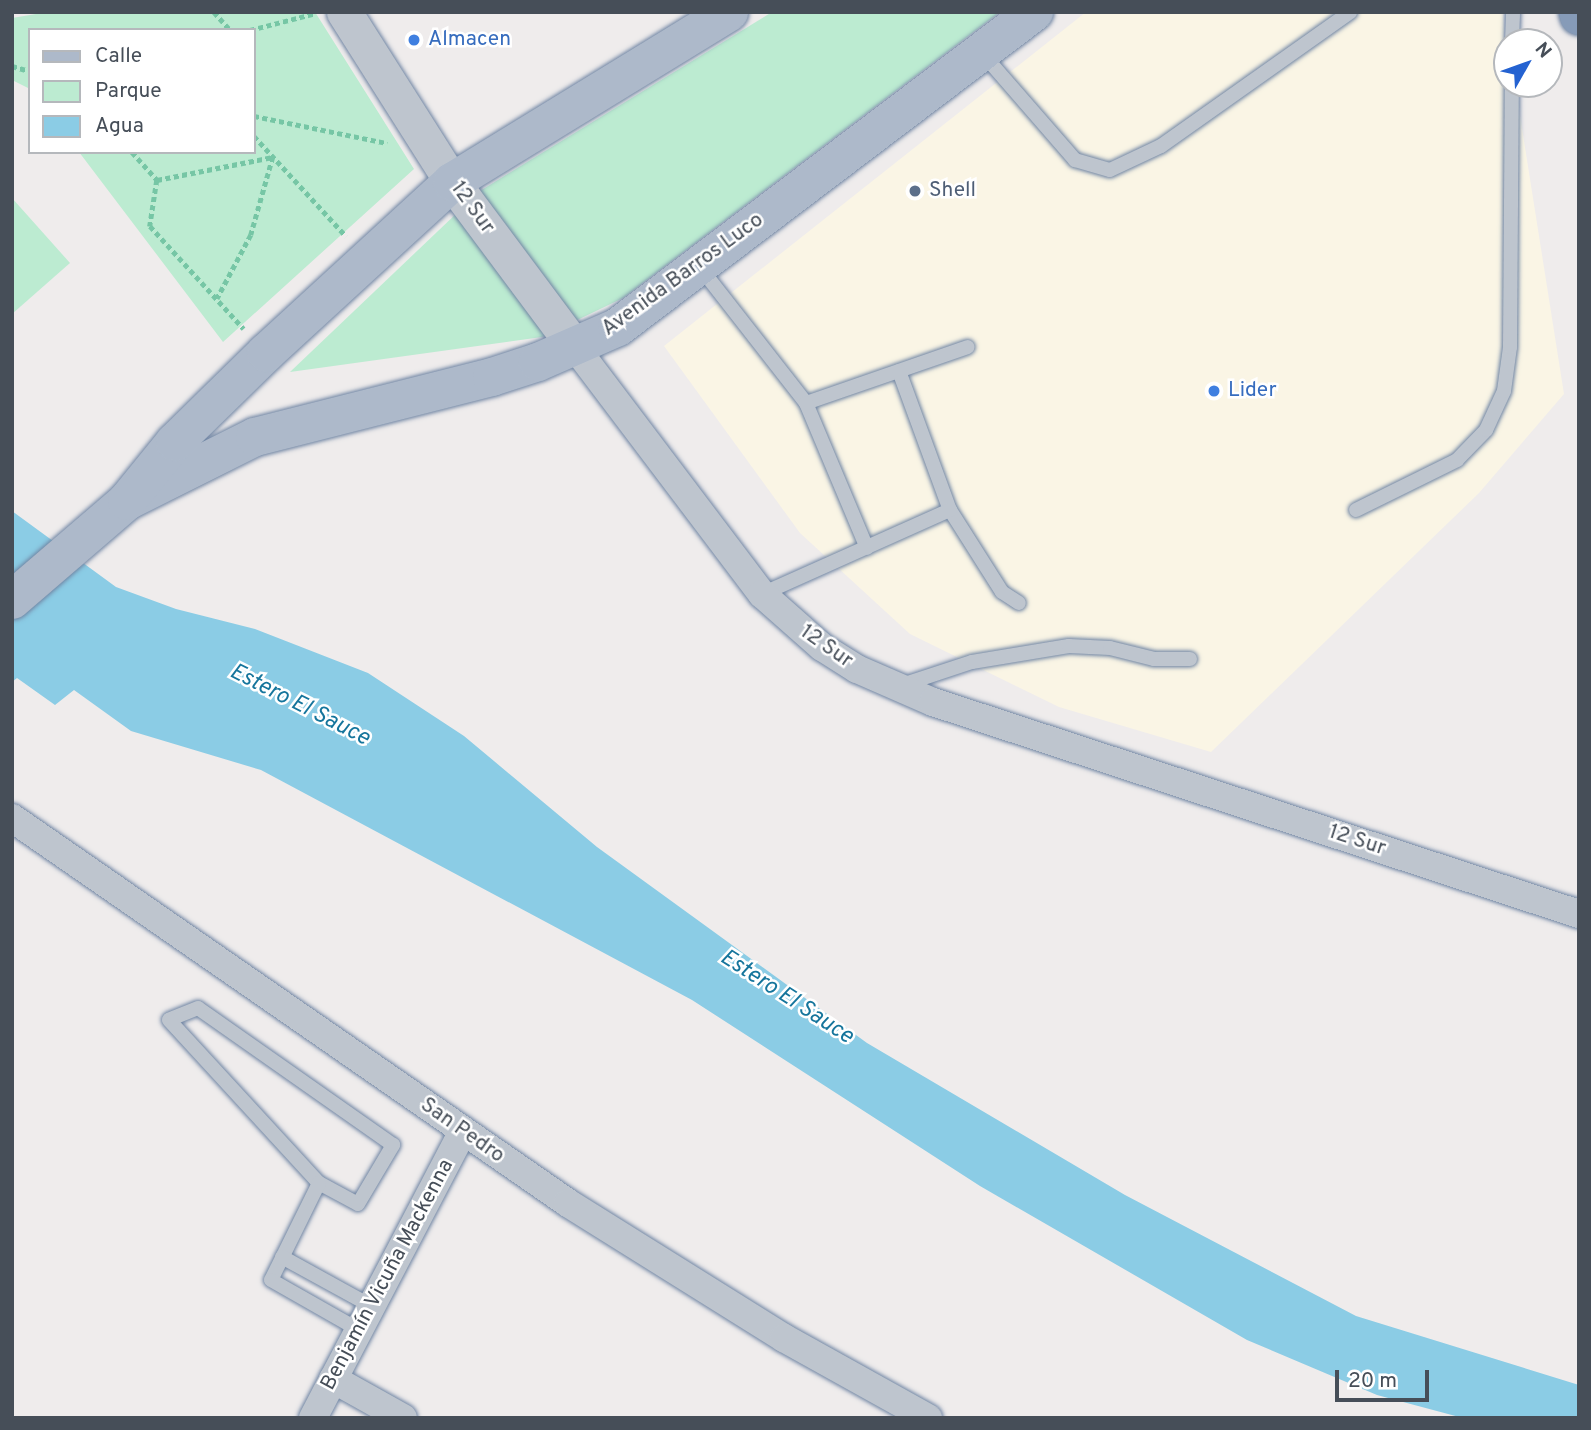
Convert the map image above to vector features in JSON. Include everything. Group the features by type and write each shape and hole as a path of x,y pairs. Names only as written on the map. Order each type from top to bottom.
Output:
{"main road":[{"name":"Avenida Barros Luco","path":"12,600 127,501 175,442 266,353 368,260 443,168 729,12"},
{"name":"Avenida Barros Luco","path":"127,501 255,437 492,377 575,347 618,327 1034,12"}],"street":[{"name":"12 Sur","path":"344,12 443,168 575,347 762,594 822,646 894,688 1579,914"},
{"name":"San Pedro","path":"12,818 463,1132 675,1272 890,1409 928,1418"},
{"name":"Benjamín Vicuña Mackenna","path":"313,1418 463,1132"},
{"path":"333,1380 403,1418"}],"lane":[{"path":"981,52 1075,160 1110,170 1161,146 1350,12"},
{"path":"1356,510 1457,460 1486,430 1504,391 1510,347 1512,98"},
{"path":"699,266 806,403 867,548"},
{"path":"806,403 968,347"},
{"path":"899,370 950,510 1002,592 1019,603"},
{"path":"762,594 950,510"},
{"path":"894,688 972,662 1069,646 1110,648 1154,659 1190,659"},
{"path":"198,1008 393,1145 358,1204 319,1183 272,1132 169,1020 198,1008"},
{"path":"319,1183 271,1280 365,1318"},
{"path":"282,1258 365,1318"}],"path":[{"path":"214,12 228,28"},
{"path":"256,28 321,12"},
{"path":"256,118 443,168"},
{"path":"256,138 368,260"},
{"path":"134,154 157,180"},
{"path":"157,180 273,158"},
{"path":"217,299 251,235 273,158"},
{"path":"157,180 150,226 266,353"}],"shaded area":[{"path":"1086,12 1503,12 1504,28 1493,28 1493,98 1517,98 1564,394 1479,493 1211,752 1059,707 910,634 800,533 664,346"}],"green space":[{"path":"48,12 315,12 414,169 223,342 81,154 256,154 256,28 28,28 28,88 12,80 12,18"},
{"path":"772,12 1000,12 623,298 542,337 290,372 480,191"},
{"path":"12,198 70,263 12,314"}],"water":[{"name":"Estero El Sauce","path":"12,511 116,587 176,609 255,629 368,673 464,736 597,847 867,1043 1125,1195 1356,1316 1579,1385 1579,1418 1463,1418 1377,1395 1247,1340 980,1186 692,1000 261,770 131,731 74,690 55,705 17,678 12,682"}],"place":[{"name":"Almacen","path":"414,40"},
{"name":"Shell","path":"915,191"},
{"name":"Lider","path":"1214,391"}]}
